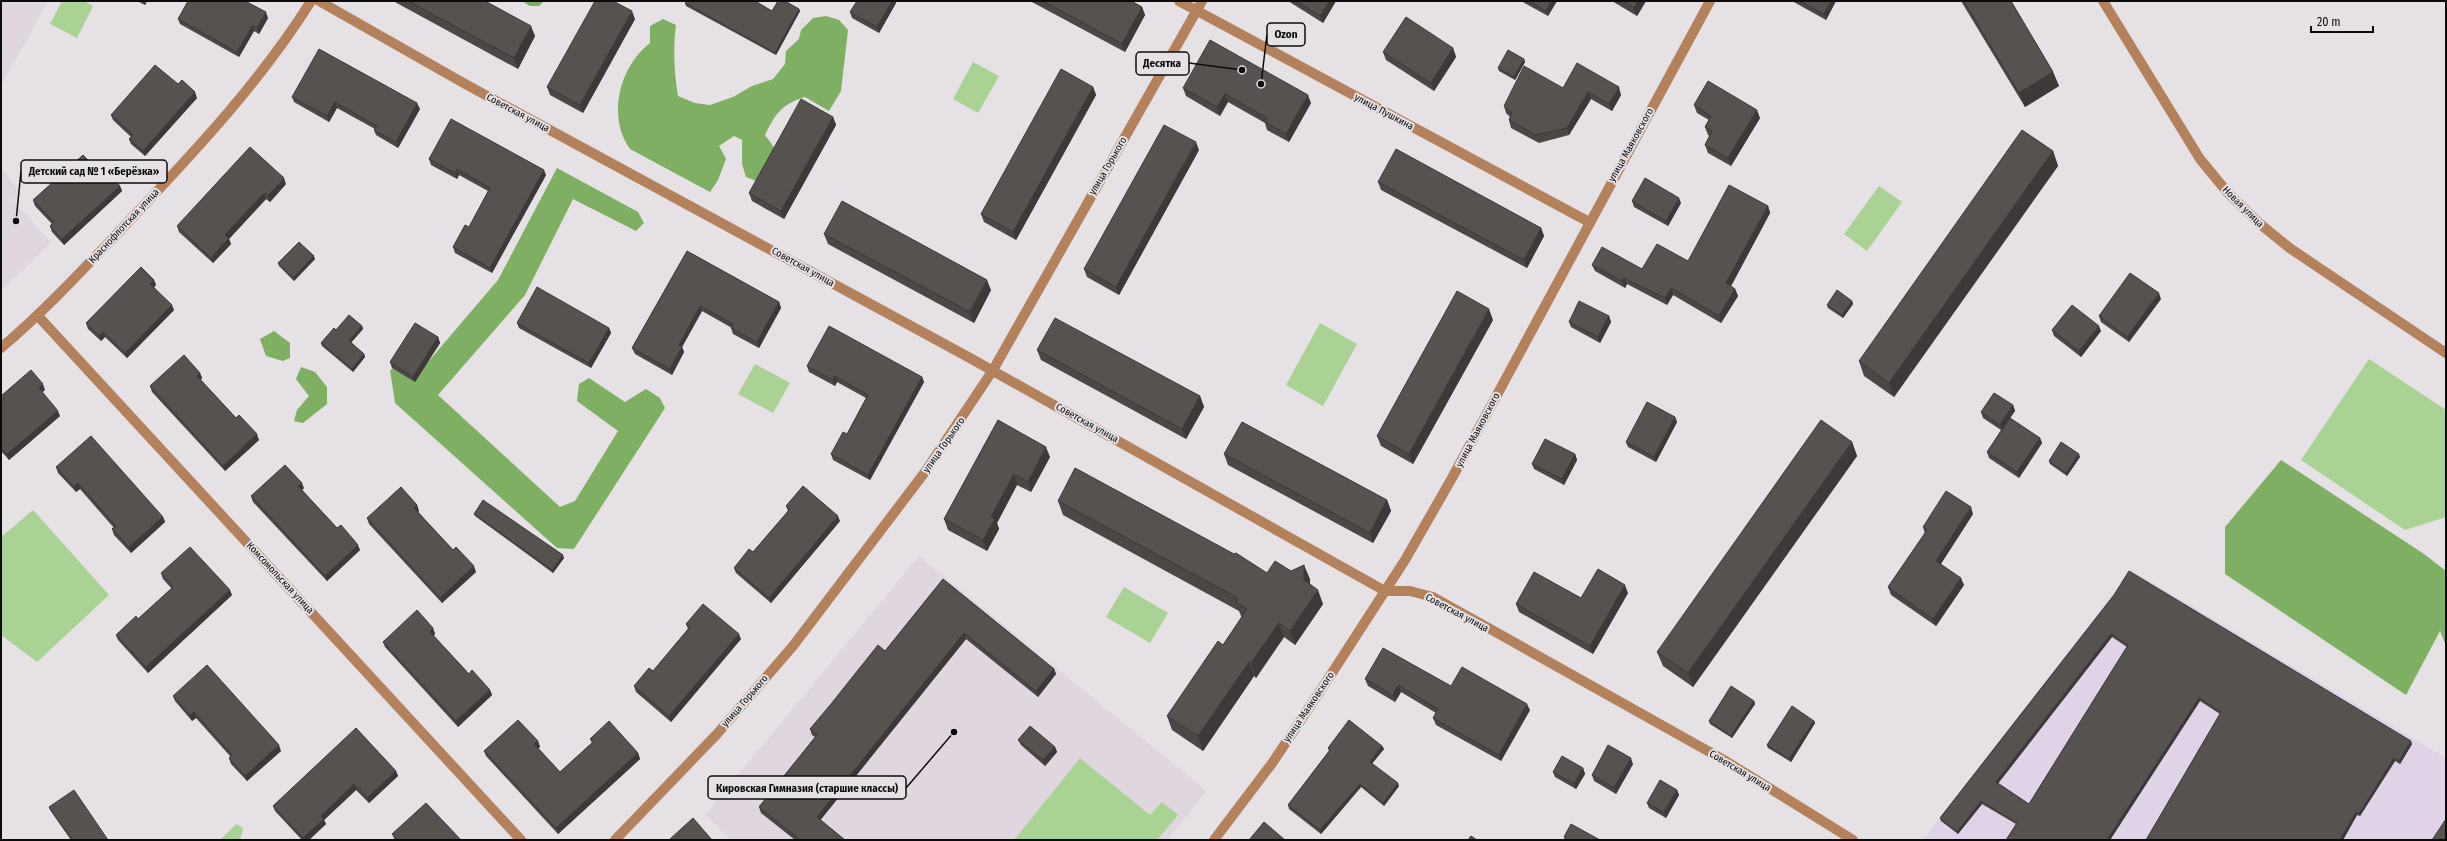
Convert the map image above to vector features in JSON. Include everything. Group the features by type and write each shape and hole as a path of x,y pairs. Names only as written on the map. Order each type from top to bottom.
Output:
{"street":[{"name":"Краснофлотская улица","path":"1,348 38,316 209,135 282,46 311,1"},
{"name":"Советская улица","path":"319,1 467,85 993,370 1385,591 1410,591 1433,597 1724,760 1853,840"},
{"name":"улица Пушкина","path":"1179,1 1589,222"},
{"name":"улица Горького","path":"615,840 717,734 793,646 904,502 960,422 993,370 1202,1"},
{"name":"улица Маяковского","path":"1214,840 1273,762 1385,591 1449,484 1589,222 1710,1"},
{"name":"Новая улица","path":"2103,1 2200,159 2228,193 2260,224 2291,249 2446,353"},
{"name":"Комсомольская улица","path":"38,316 521,840"}],"shaded area":[{"path":"1,1 48,1 1,86"},
{"path":"1,168 21,193 13,200 51,243 1,291"},
{"path":"919,556 1207,791 1167,840 731,840 705,815"},
{"path":"2131,570 2446,758 2446,840 1923,840"}],"green space":[{"path":"62,1 84,1 93,6 77,38 50,24"},
{"path":"522,1 544,1 539,6 530,6"},
{"path":"826,16 839,20 848,30 841,91 829,111 805,97 790,103 780,111 772,121 765,135 776,150 759,182 746,177 742,164 742,140 734,136 719,146 726,159 718,180 710,192 630,149 623,136 619,122 618,108 620,93 624,79 631,65 639,53 650,43 650,26 663,19 676,25 674,60 678,96 695,103 710,105 733,97 752,86 773,79 785,64 786,51 799,39 801,30 813,18"},
{"path":"973,62 999,76 978,113 953,99"},
{"path":"557,168 638,212 644,223 636,231 573,199 525,295 438,395 560,507 575,501 618,431 577,401 579,384 589,378 625,402 646,389 660,398 665,408 574,549 557,548 395,403 390,370 409,361 422,369 498,280"},
{"path":"1879,186 1902,202 1867,251 1844,234"},
{"path":"1320,323 1357,344 1323,406 1286,385"},
{"path":"274,331 290,343 290,358 283,361 266,356 260,339"},
{"path":"2369,359 2446,410 2446,517 2405,530 2301,460"},
{"path":"755,364 790,383 773,413 738,394"},
{"path":"301,367 315,372 327,387 327,404 303,423 294,421 297,410 309,396 296,379"},
{"path":"2281,460 2424,554 2446,571 2446,646 2440,631 2406,695 2225,574 2225,527"},
{"path":"33,510 109,595 37,662 1,635 1,537"},
{"path":"1124,587 1168,613 1150,643 1106,617"},
{"path":"1080,758 1150,815 1162,802 1178,815 1157,840 1014,840"},
{"path":"236,824 243,828 240,840 220,840"}],"building":[{"path":"188,1 245,1 266,12 257,28 252,26 237,52 178,19"},
{"path":"408,1 485,1 531,26 514,58"},
{"path":"595,1 613,1 632,11 580,105 547,87"},
{"path":"687,1 755,1 772,11 778,1 785,1 799,9 775,53 685,3"},
{"path":"857,1 892,1 877,27 850,12"},
{"path":"1043,1 1131,1 1142,7 1122,44"},
{"path":"1296,1 1330,1 1320,16"},
{"path":"1529,1 1551,1 1546,11"},
{"path":"1623,1 1638,1 1634,8"},
{"path":"1800,1 1831,1 1824,14"},
{"path":"1964,1 2011,1 2053,72 2019,93"},
{"path":"1406,17 1453,48 1431,83 1383,52"},
{"path":"1210,40 1308,95 1286,134 1265,122 1267,118 1225,94 1217,107 1183,88"},
{"path":"319,49 417,103 396,142 374,130 377,126 335,102 327,116 292,97"},
{"path":"1508,50 1524,59 1514,77 1498,68"},
{"path":"1577,63 1619,87 1609,104 1588,92 1567,128 1536,135 1509,120 1512,113 1504,106 1524,66 1563,88"},
{"path":"155,65 178,84 182,80 195,92 143,151 129,139 133,135 111,115"},
{"path":"1061,69 1093,87 1013,232 981,214"},
{"path":"1708,81 1757,110 1728,158 1705,145 1712,131 1705,127 1711,116 1694,105"},
{"path":"801,99 833,117 781,211 749,193"},
{"path":"451,119 544,170 490,268 453,247 465,225 469,227 490,188 457,169 455,173 429,159"},
{"path":"1164,125 1196,142 1116,287 1084,269"},
{"path":"2022,130 2053,151 1889,383 1859,361"},
{"path":"250,147 284,178 268,196 264,193 225,235 229,238 211,258 177,226"},
{"path":"1396,149 1541,228 1524,260 1378,182"},
{"path":"83,155 103,176 107,173 120,186 62,239 50,226 54,222 33,200"},
{"path":"1645,178 1679,198 1666,221 1632,201"},
{"path":"1729,185 1768,206 1726,283 1735,289 1719,316 1671,288 1665,298 1624,278 1622,281 1592,265 1602,247 1642,269 1657,244 1688,261"},
{"path":"842,201 987,280 970,312 824,234"},
{"path":"299,242 314,256 293,278 278,263"},
{"path":"687,251 779,302 757,342 731,328 733,324 700,306 679,345 682,347 670,369 632,348"},
{"path":"141,267 154,280 150,284 172,305 125,353 103,332 99,336 86,323"},
{"path":"2130,273 2159,293 2127,337 2099,316"},
{"path":"537,287 609,328 589,363 517,323"},
{"path":"1837,290 1852,301 1842,315 1827,305"},
{"path":"1457,291 1489,309 1409,454 1377,436"},
{"path":"1579,301 1609,316 1598,337 1569,322"},
{"path":"2072,305 2099,326 2079,351 2052,330"},
{"path":"349,315 362,326 349,341 364,354 352,369 321,343 334,328 336,330"},
{"path":"1055,318 1200,396 1182,429 1037,350"},
{"path":"415,323 438,337 413,377 390,362"},
{"path":"829,326 922,377 868,475 831,454 843,432 847,434 868,395 835,376 833,380 807,366"},
{"path":"184,355 200,373 197,376 236,418 239,415 257,434 223,466 150,386"},
{"path":"31,370 43,384 39,388 58,411 7,454 1,448 1,396"},
{"path":"1994,393 2013,405 2000,425 1981,412"},
{"path":"1647,402 1675,417 1654,457 1626,442"},
{"path":"2010,418 2040,438 2017,472 1987,452"},
{"path":"998,420 1046,447 1028,482 1014,474 991,517 995,519 983,540 944,519"},
{"path":"1821,420 1852,442 1688,673 1657,652"},
{"path":"1242,422 1387,500 1370,533 1224,454"},
{"path":"91,436 163,517 129,547 112,529 116,526 78,483 74,487 56,467"},
{"path":"1545,439 1575,454 1562,479 1532,464"},
{"path":"2061,442 2079,454 2066,473 2049,461"},
{"path":"285,465 302,483 298,486 337,528 341,525 358,545 325,576 251,496"},
{"path":"1075,468 1234,554 1236,553 1267,573 1275,561 1291,571 1304,565 1304,580 1318,590 1290,631 1279,623 1251,663 1249,662 1198,736 1167,716 1218,641 1223,645 1247,609 1236,602 1238,598 1058,501"},
{"path":"803,486 838,516 769,598 734,568 749,549 753,552 790,509 786,506"},
{"path":"401,487 417,505 414,508 453,550 456,547 474,566 440,598 367,518"},
{"path":"1946,491 1971,507 1936,561 1961,578 1933,619 1888,587 1927,530 1923,527"},
{"path":"483,500 563,555 552,570 474,514"},
{"path":"190,547 230,590 146,667 116,635 136,616 138,619 173,587 161,573"},
{"path":"1598,569 1625,585 1590,646 1516,604 1534,572 1581,598"},
{"path":"2129,571 2411,741 2399,761 2394,758 2359,814 2356,812 2340,840 2146,840 2221,712 2199,698 2107,840 2006,840 2017,823 1981,801 1957,832 1940,818 2114,595","holes":["2111,634 2128,645 2029,804 1996,782"]},
{"path":"943,579 1054,669 1036,691 964,633 817,817 845,840 800,840 759,807 817,735 810,729 878,645 885,651"},
{"path":"703,604 739,634 669,716 634,686 649,668 653,671 690,627 686,624"},
{"path":"417,610 433,628 430,632 469,674 472,670 490,690 456,721 383,642"},
{"path":"1383,648 1451,686 1462,667 1527,704 1499,755 1433,718 1438,709 1398,685 1393,695 1365,679"},
{"path":"207,665 279,745 245,776 229,758 232,755 194,712 190,715 173,696"},
{"path":"1731,686 1754,701 1731,736 1709,721"},
{"path":"1792,706 1814,721 1789,759 1767,745"},
{"path":"518,720 538,741 534,744 560,772 593,742 590,739 609,721 638,753 556,828 484,751"},
{"path":"1349,720 1382,746 1370,762 1398,783 1383,803 1360,784 1320,830 1288,805 1330,750 1328,748"},
{"path":"1030,726 1055,747 1043,760 1018,740"},
{"path":"356,728 396,771 367,798 354,784 321,816 324,819 303,838 273,806"},
{"path":"1608,745 1631,758 1614,788 1592,775"},
{"path":"1562,756 1583,768 1574,784 1553,772"},
{"path":"1660,780 1677,790 1664,812 1647,803"},
{"path":"74,790 108,840 72,840 49,807"},
{"path":"426,803 461,840 398,840 392,834"},
{"path":"693,818 712,840 669,840"},
{"path":"2446,819 2446,840 2432,840"},
{"path":"1264,822 1285,840 1249,840"},
{"path":"1571,824 1600,840 1569,840 1564,837"},
{"path":"1471,836 1477,840 1468,840"}],"place":[{"name":"Десятка","path":"1242,70"},
{"name":"Ozon","path":"1261,84"},
{"name":"Детский сад № 1 «Берёзка»","path":"16,221"},
{"name":"Кировская Гимназия (старшие классы)","path":"954,732"}]}
